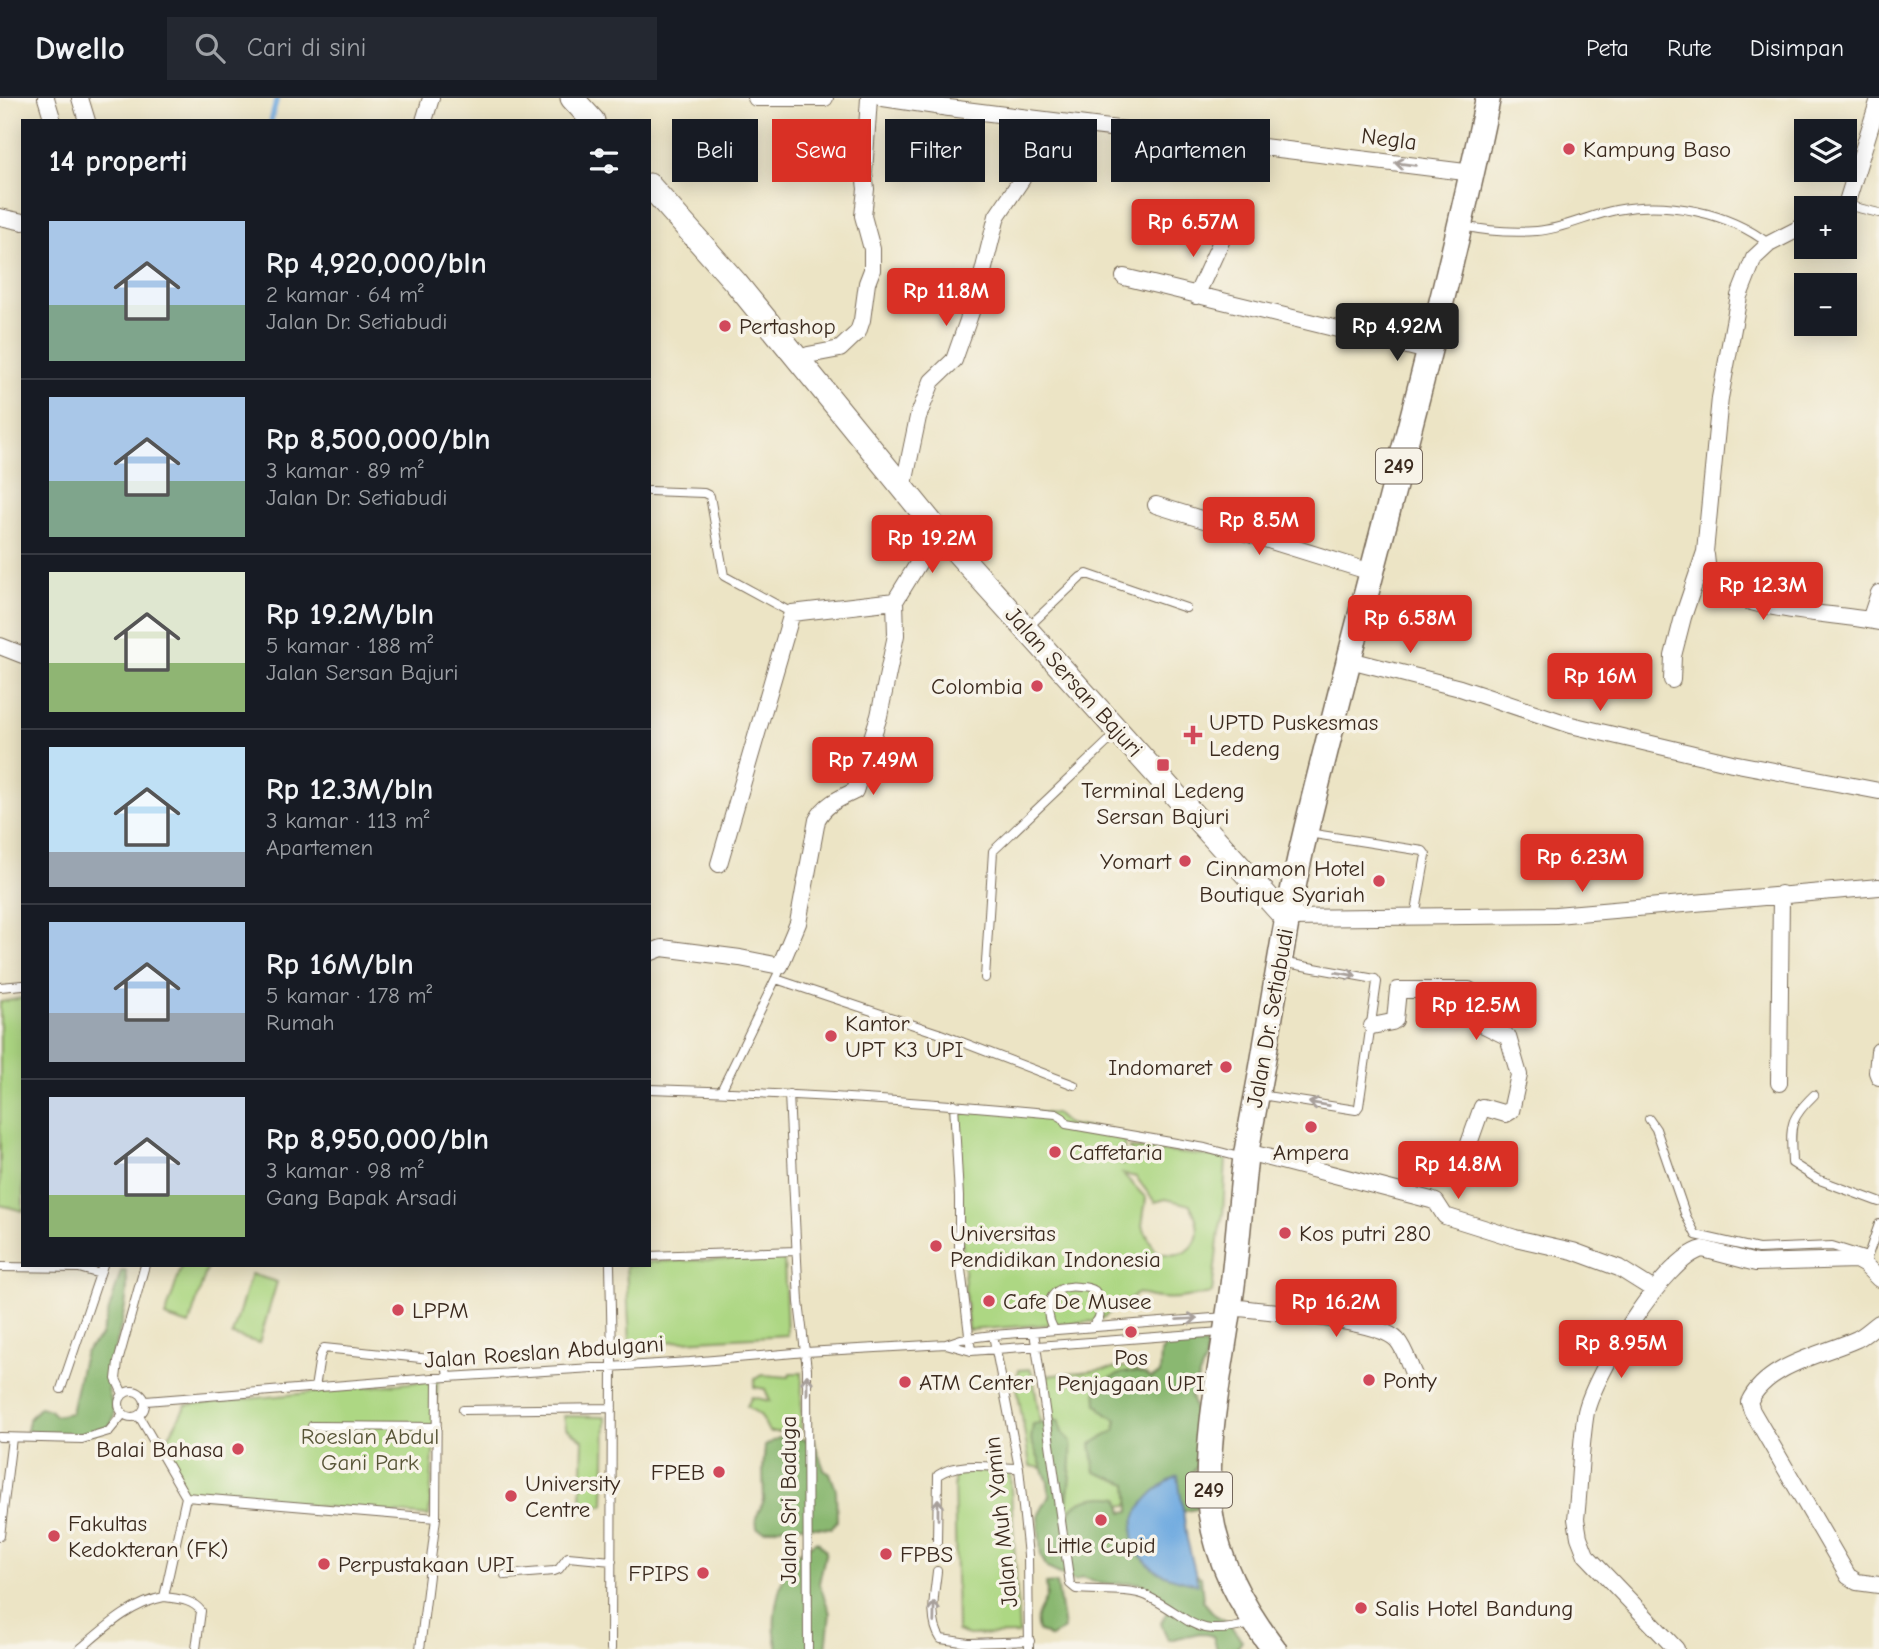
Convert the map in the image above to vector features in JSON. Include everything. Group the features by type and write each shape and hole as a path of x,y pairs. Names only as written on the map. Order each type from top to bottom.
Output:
{"main road":[{"path":"572,98 591,119"},
{"name":"Jalan Dr. Setiabudi","path":"1274,1649 1254,1623 1231,1578 1218,1547 1209,1497 1211,1434 1229,1318 1246,1155 1286,918 1305,832 1473,173 1488,98"},
{"name":"Jalan Sersan Bajuri","path":"651,187 736,283 938,531 1286,918"}],"street":[{"path":"46,98 52,119"},
{"path":"80,98 86,119"},
{"path":"425,119 431,98"},
{"path":"756,98 825,98"},
{"path":"802,364 808,355 840,349 858,332 862,320 867,283 872,270 872,249 863,216 869,98"},
{"name":"Negla","path":"883,98 1035,119"},
{"path":"1847,196 1879,99"},
{"name":"Negla","path":"1097,127 1473,173"},
{"path":"903,489 918,417 932,381 954,360 978,292 998,216 1019,182"},
{"path":"0,217 21,222"},
{"path":"1794,231 1769,244 1754,258 1739,296 1720,397 1706,552 1710,580 1721,589 1744,600 1814,614 1875,621 1879,593"},
{"path":"1196,296 1223,237"},
{"path":"1124,277 1428,351"},
{"path":"1156,505 1371,572"},
{"path":"651,952 663,948 740,958 778,973 798,923 817,820 832,802 855,791 879,716 896,635 895,601 938,531"},
{"path":"1672,680 1673,656 1683,617 1706,552"},
{"path":"719,864 792,613 895,601"},
{"path":"0,646 21,654"},
{"path":"1350,660 1460,688 1571,725 1732,763 1879,791"},
{"path":"1286,918 1556,915 1879,887"},
{"path":"1779,1083 1781,894"},
{"path":"1372,1026 1395,1020 1398,990 1469,990 1474,994 1476,1021 1508,1037 1519,1075 1511,1111 1506,1114 1482,1107 1466,1152"},
{"path":"1879,1051 1879,1077"},
{"path":"1246,1155 1431,1199 1445,1216 1514,1238 1573,1251 1619,1268 1654,1290"},
{"path":"1676,1649 1586,1555 1579,1537 1576,1519 1587,1410 1615,1347 1654,1290 1689,1255 1703,1250 1756,1262 1866,1261 1879,1279"},
{"path":"1229,1318 1348,1322 1377,1330 1398,1341 1413,1375"},
{"path":"1879,1323 1859,1338 1799,1361 1777,1374 1755,1389 1749,1402 1848,1576 1857,1582 1879,1585"}],"lane":[{"path":"1460,225 1489,231 1539,231 1615,210 1655,206 1724,218 1756,234 1769,244"},
{"path":"1857,209 1879,213"},
{"path":"651,491 708,495 712,500 724,576 792,613"},
{"path":"1025,629 1087,574 1186,608"},
{"path":"985,978 993,851 1119,732"},
{"path":"1305,832 1425,852 1415,917"},
{"path":"1257,1094 1356,1110 1359,1106 1377,982 1375,979 1279,962"},
{"path":"721,1091 778,973 1074,1085"},
{"path":"0,987 21,985"},
{"path":"651,1088 954,1104 1056,1114 1066,1124 1246,1155"},
{"path":"651,1256 796,1251 789,1094"},
{"path":"1814,1095 1796,1112 1791,1131 1792,1163 1817,1179 1879,1202"},
{"path":"954,1104 959,1253 971,1351"},
{"path":"1649,1119 1657,1129 1686,1216 1696,1235 1758,1249 1832,1247 1866,1261 1879,1224"},
{"name":"Jalan Sri Baduga","path":"796,1251 806,1352 808,1649"},
{"path":"0,1267 102,1270 61,1389"},
{"path":"124,1394 116,1379 118,1362 144,1267"},
{"path":"610,1267 611,1649"},
{"path":"1054,1330 1049,1322 1049,1304 1058,1289 1073,1286 1088,1288 1098,1296 1100,1315 1092,1326"},
{"path":"946,1344 993,1335 1229,1318"},
{"path":"946,1344 971,1351 995,1350 1229,1318"},
{"path":"1034,1332 1068,1582 1071,1586 1076,1589 1147,1596 1195,1626 1219,1631 1254,1623"},
{"name":"Jalan Muh Yamin","path":"993,1335 1019,1468 1028,1556 1029,1645"},
{"name":"Jalan Roeslan Abdulgani","path":"146,1401 448,1377 946,1344"},
{"path":"315,1388 320,1356 324,1348 440,1360 446,1363 448,1377"},
{"path":"420,1649 436,1518 437,1378"},
{"path":"139,1392 146,1401 139,1416 124,1414 119,1404 124,1394 139,1392"},
{"path":"463,1410 612,1408"},
{"path":"0,1437 82,1439 109,1431 124,1414"},
{"path":"139,1416 186,1497 164,1597"},
{"path":"312,1426 437,1427"},
{"path":"0,1536 12,1437"},
{"path":"937,1542 938,1475 946,1469 961,1467 1019,1468"},
{"path":"186,1497 436,1518"},
{"path":"505,1575 554,1571 559,1569 568,1557 612,1560"},
{"path":"937,1571 933,1619 935,1630 941,1639 1029,1645"},
{"path":"80,1649 133,1608 148,1600 164,1597 185,1600 201,1611 197,1649"}],"green space":[{"path":"21,998 21,1210 0,1205 0,1002"},
{"path":"956,1107 1056,1114 1067,1124 1125,1134 1123,1165 1131,1155 1129,1148 1226,1158 1223,1214 1212,1293 1166,1298 1138,1293 1098,1321 968,1330","holes":["1123,1174 1136,1177 1155,1202 1166,1199 1190,1205 1198,1227 1194,1244 1188,1250 1180,1254 1156,1252 1142,1226 1146,1198"]},
{"path":"784,1257 787,1335 630,1344 626,1267 651,1267 651,1262"},
{"path":"181,1267 207,1267 189,1325 165,1317"},
{"path":"121,1271 126,1271 127,1284 124,1312 108,1383 114,1413 111,1424 105,1429 84,1434 58,1436 27,1432 29,1419 40,1407 50,1410 55,1416 71,1413 85,1352 101,1336"},
{"path":"251,1274 277,1282 259,1343 232,1335"},
{"path":"1166,1345 1207,1345 1206,1359 1191,1396 1204,1427 1201,1462 1188,1477 1200,1501 1196,1509 1174,1509 1178,1569 1201,1577 1203,1601 1215,1615 1226,1621 1242,1640 1237,1649 1217,1649 1213,1636 1200,1633 1168,1640 1161,1623 1171,1605 1141,1583 1102,1584 1082,1577 1075,1581 1047,1568 1041,1556 1038,1516 1049,1496 1048,1482 1031,1440 1033,1424 1058,1420 1062,1432 1071,1441 1066,1513 1068,1527 1072,1509 1082,1501 1105,1497 1119,1498 1123,1512 1130,1511 1128,1484 1095,1472 1091,1444 1115,1430 1117,1420 1106,1414 1097,1404 1096,1389 1108,1379 1122,1373 1144,1374 1151,1378 1160,1374 1161,1353"},
{"path":"1134,1366 1140,1378 1144,1475 1128,1505 1063,1509 1046,1376"},
{"path":"1030,1369 1047,1469 1030,1466 1016,1381 1019,1370"},
{"path":"790,1373 802,1373 801,1432 769,1432 761,1416 747,1406 752,1397 770,1401 765,1389 754,1387 755,1379 763,1375 789,1377"},
{"name":"Roeslan Abdul Gani Park","path":"438,1380 429,1516 186,1495 164,1445 186,1405"},
{"path":"564,1416 606,1417 604,1506 581,1504 583,1440 566,1428"},
{"path":"780,1437 813,1440 824,1469 830,1473 836,1490 837,1521 831,1528 788,1525 764,1531 757,1528 756,1518 764,1500 765,1446"},
{"path":"960,1471 1010,1471 1019,1634 969,1635 957,1631 954,1475"},
{"path":"817,1541 826,1551 819,1583 830,1613 826,1649 778,1649 775,1615 789,1559"},
{"path":"1057,1583 1064,1629 1051,1638 1038,1631 1037,1619 1047,1595 1046,1584"}],"water":[{"path":"1178,1476 1187,1539 1198,1584 1171,1577 1152,1568 1137,1550 1133,1538 1137,1513 1154,1492"}],"waterway":[{"path":"272,119 277,98"}],"place":[{"name":"Kampung Baso","path":"1569,149"},
{"name":"Pertashop","path":"725,326"},
{"name":"Colombia","path":"1037,686"},
{"name":"UPTD Puskesmas Ledeng","path":"1193,735"},
{"name":"Terminal Ledeng Sersan Bajuri","path":"1163,765"},
{"name":"Yomart","path":"1185,861"},
{"name":"Cinnamon Hotel Boutique Syariah","path":"1379,881"},
{"name":"Kantor UPT K3 UPI","path":"831,1036"},
{"name":"Indomaret","path":"1226,1067"},
{"name":"Ampera","path":"1311,1127"},
{"name":"Caffetaria","path":"1055,1152"},
{"name":"Kos putri 280","path":"1285,1233"},
{"name":"Universitas Pendidikan Indonesia","path":"936,1246"},
{"name":"Cafe De Musee","path":"989,1301"},
{"name":"LPPM","path":"398,1310"},
{"name":"Pos Penjagaan UPI","path":"1131,1332"},
{"name":"Ponty","path":"1369,1380"},
{"name":"ATM Center","path":"905,1382"},
{"name":"Balai Bahasa","path":"238,1449"},
{"name":"FPEB","path":"719,1472"},
{"name":"University Centre","path":"511,1496"},
{"name":"Little Cupid","path":"1101,1520"},
{"name":"Fakultas Kedokteran (FK)","path":"54,1536"},
{"name":"FPBS","path":"886,1554"},
{"name":"Perpustakaan UPI","path":"324,1564"},
{"name":"FPIPS","path":"703,1573"},
{"name":"Salis Hotel Bandung","path":"1361,1608"}]}
